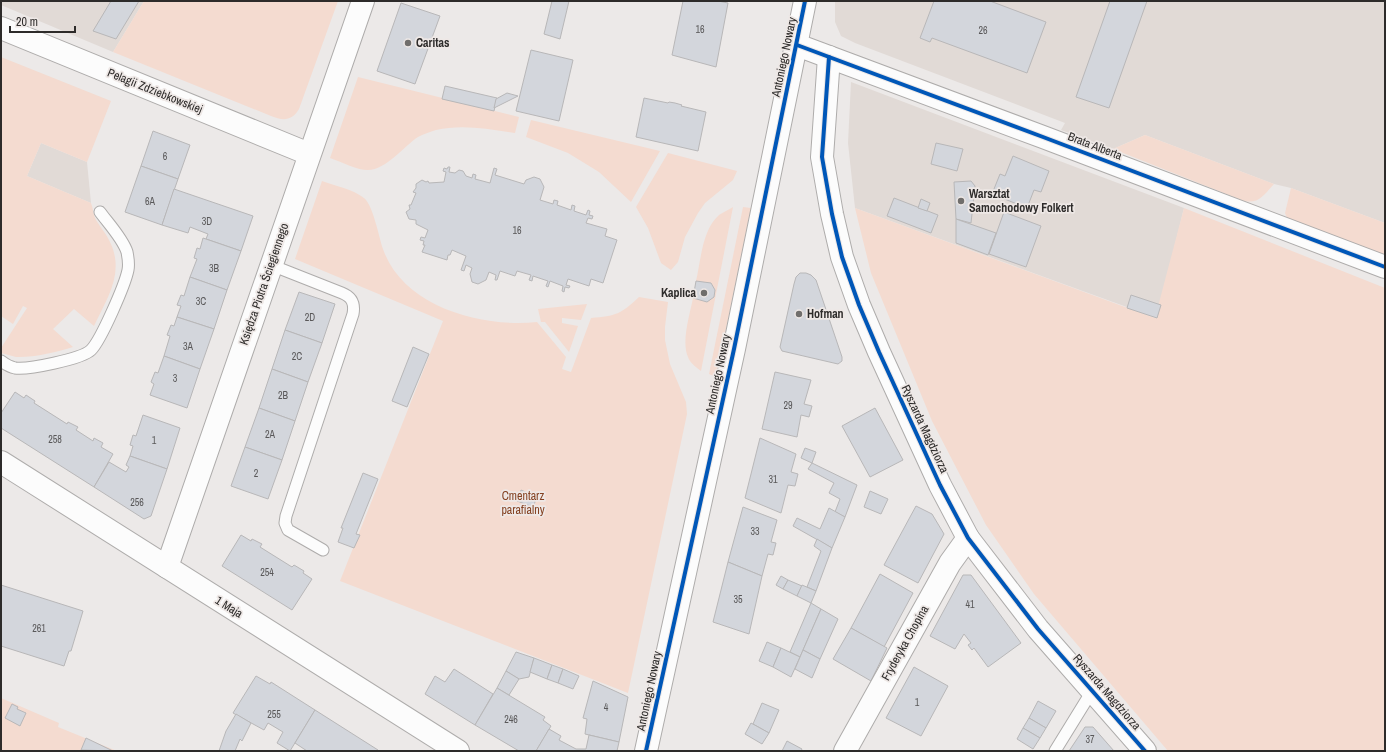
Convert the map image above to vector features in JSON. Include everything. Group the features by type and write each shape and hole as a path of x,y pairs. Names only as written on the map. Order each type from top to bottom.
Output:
{"street":[{"name":"Księdza Piotra Ściegiennego","path":"167,568 363,1"},
{"name":"Antoniego Nowary","path":"646,751 734,349 805,1"},
{"name":"Pelagii Zdziebkowskiej","path":"1,28 309,154"},
{"name":"Brata Alberta","path":"797,45 1043,136 1385,267"},
{"name":"Ryszarda Magdziorza","path":"829,57 822,157 832,214 842,257 878,352 940,485 968,538 1038,629 1146,751"},
{"name":"1 Maja","path":"1,462 458,751"},
{"name":"Fryderyka Chopina","path":"845,751 950,563 968,538"}],"lane":[{"path":"1,361 9,366 22,368 74,359 90,351 97,342 125,280 128,266 127,252 100,212"},
{"path":"271,265 349,296 353,301 353,314 286,516 285,523 288,530 323,550"},
{"path":"1055,751 1092,691"}],"shaded area":[{"path":"1,1 144,1 113,52 1,5"},
{"path":"835,1 1385,1 1385,223 1291,188 1274,184 1145,135 1113,149 1061,130 1065,123 855,43 841,36 835,22"},
{"path":"851,82 1184,208 1157,318 855,208 848,143"},
{"path":"41,143 87,162 91,203 27,176"}],"green space":[{"path":"144,1 338,1 299,109 290,118 279,119 113,52"},
{"path":"1,57 111,101 87,162 41,143 27,176 91,203 95,218 110,242 114,253 116,264 115,275 109,295 94,326 74,309 53,329 73,347 29,357 16,357 1,353 1,348 27,308 23,306 13,324 1,316"},
{"path":"358,77 519,117 515,133 465,127 436,130 418,137 388,162 375,169 363,170 354,167 330,158"},
{"path":"531,120 660,151 631,202 599,172 568,153 526,137"},
{"path":"1145,135 1274,184 1261,198 1249,202 1244,201 1113,149"},
{"path":"668,153 737,171 733,180 705,203 698,213 685,237 678,262 671,270 661,263 648,228 636,207"},
{"name":"Cmentarz parafialny","path":"322,181 355,192 364,198 373,214 383,249 393,269 408,286 426,299 447,310 469,317 515,323 537,322 566,357 562,369 571,372 591,318 618,313 639,297 668,302 665,340 670,364 686,402 687,414 628,693 340,581 443,321 295,259"},
{"path":"1291,188 1385,223 1385,260 1287,218 1285,213"},
{"path":"733,207 701,371 690,361 686,351 685,344 688,320 693,298 707,302 714,297 715,290 711,283 696,281 701,255 706,237 713,221 719,215"},
{"path":"743,207 751,208 716,377 709,374"},
{"path":"855,208 1155,318 1184,208 1385,288 1385,751 1168,751 1034,594 986,525 932,421 871,273"},
{"path":"587,304 581,320 562,318 562,323 578,326 569,352 545,322 541,322 538,309"},
{"path":"1,698 59,723 58,727 117,751 1,751"}],"building":[{"path":"111,1 139,1 116,39 93,31"},
{"path":"552,1 569,1 560,39 544,34"},
{"path":"683,1 718,1 728,3 716,67 672,55"},
{"path":"934,1 990,1 1046,22 1027,73 932,38 930,42 920,38"},
{"path":"1110,1 1147,1 1109,108 1076,97"},
{"name":"Caritas","path":"401,3 440,16 415,84 377,71"},
{"path":"531,50 573,60 559,121 516,111"},
{"path":"445,86 497,98 494,111 442,99"},
{"path":"507,93 518,96 494,108 496,99"},
{"path":"644,98 675,103 682,105 681,106 706,112 698,151 636,137"},
{"path":"153,131 190,145 178,179 141,166"},
{"path":"936,143 963,149 957,171 931,164"},
{"path":"1013,156 1049,171 1041,192 1034,190 1027,208 992,194 1000,174 1005,176"},
{"path":"141,166 178,179 162,225 125,212"},
{"path":"450,167 449,172 455,173 459,170 463,171 466,176 472,178 473,174 476,175 475,179 490,183 494,168 497,169 495,175 524,184 526,180 534,177 540,179 544,187 540,200 553,204 554,200 558,201 557,205 571,210 572,205 575,206 574,211 586,215 588,210 590,211 589,215 593,216 592,219 588,218 586,223 607,229 605,236 617,240 603,283 591,279 589,286 568,279 566,285 570,286 569,288 565,287 564,292 562,291 563,286 550,281 548,287 546,286 548,281 533,276 532,281 529,280 531,275 517,271 515,276 500,271 497,280 495,280 496,275 489,272 486,280 478,284 472,282 470,274 472,268 466,265 464,271 461,270 466,256 452,250 450,255 448,255 447,260 422,252 425,245 423,245 424,241 420,240 421,237 425,238 428,230 416,224 416,220 409,219 406,212 410,209 409,205 411,205 416,193 413,192 416,188 416,184 422,180 426,182 428,181 429,183 444,182 446,172 443,171 444,168 447,169"},
{"path":"971,181 975,186 971,223 956,219 954,182"},
{"path":"174,189 253,216 241,251 206,239 208,234 190,227 188,233 162,225"},
{"path":"894,198 938,215 931,233 887,216"},
{"path":"921,199 930,203 927,211 918,208"},
{"path":"1004,212 1041,226 1026,267 989,254"},
{"path":"956,219 996,233 988,255 956,243"},
{"path":"203,238 241,251 227,290 190,277 197,259 194,258 197,248 200,249"},
{"path":"800,273 811,275 816,280 842,357 842,361 838,364 782,351 780,347 794,284 796,277"},
{"path":"190,277 227,290 214,329 177,317 181,306 177,305 181,295 184,296"},
{"name":"Kaplica","path":"696,281 711,283 715,290 714,297 707,302 693,298"},
{"path":"299,292 335,304 322,343 285,330"},
{"path":"1131,295 1161,305 1157,318 1127,308"},
{"path":"177,317 214,329 200,369 164,356 170,336 167,335 171,325 174,326"},
{"path":"285,330 322,343 308,382 272,369"},
{"path":"413,347 429,354 407,407 392,401"},
{"path":"164,356 200,369 187,408 150,395 154,384 151,382 155,372 158,373"},
{"path":"272,369 308,382 295,421 259,408"},
{"path":"775,372 811,380 804,404 812,406 809,417 801,415 797,437 762,429"},
{"path":"15,392 24,398 26,395 35,401 34,403 67,424 68,422 78,427 76,430 93,441 94,438 103,443 101,447 113,454 94,487 1,428 1,413"},
{"path":"259,408 295,421 282,460 245,447"},
{"path":"875,408 903,460 870,477 842,426"},
{"path":"143,415 180,428 167,469 130,456 133,446 130,445 133,435 136,436"},
{"path":"760,438 796,454 791,472 798,474 795,486 788,485 781,513 745,498"},
{"path":"245,447 282,460 268,499 231,486"},
{"path":"805,448 816,452 812,463 801,458"},
{"path":"130,456 167,469 151,516 144,519 94,487 109,462 126,472 129,467 126,465"},
{"path":"812,463 857,485 845,517 835,512 840,499 829,493 834,483 808,469"},
{"path":"363,473 378,479 356,534 360,535 354,548 338,542 343,528 341,528"},
{"path":"521,490 537,497 533,507 517,501"},
{"path":"870,491 888,499 881,514 864,507"},
{"path":"916,506 932,514 944,534 918,583 884,565"},
{"path":"743,507 777,520 771,542 776,543 773,555 768,554 762,576 728,562"},
{"path":"829,508 845,517 832,548 793,526 797,518 820,529"},
{"path":"241,535 251,541 252,539 262,544 260,547 292,567 294,565 304,571 303,573 312,579 292,610 222,566"},
{"path":"817,539 832,548 816,591 807,587 821,551 814,546"},
{"path":"728,562 762,576 749,634 713,622"},
{"path":"880,574 913,593 884,647 851,628"},
{"path":"963,575 971,575 1021,643 988,667 974,648 972,650 968,645 971,643 964,634 955,649 930,636"},
{"path":"781,576 788,580 783,589 776,585"},
{"path":"788,580 802,586 797,596 783,589"},
{"path":"1,585 83,611 71,651 69,651 64,666 1,646"},
{"path":"802,585 816,591 811,603 797,596"},
{"path":"811,603 821,609 800,657 790,652"},
{"path":"821,609 838,619 820,659 803,650"},
{"path":"851,628 887,648 871,681 833,659"},
{"path":"767,642 781,648 773,667 759,661"},
{"path":"781,648 800,657 791,677 773,667"},
{"path":"803,650 820,659 812,678 795,669"},
{"path":"516,652 534,658 529,677 519,679 506,671"},
{"path":"534,658 552,665 547,679 530,672"},
{"path":"552,665 563,669 558,683 547,679"},
{"path":"914,667 948,686 921,736 886,718"},
{"path":"454,669 493,694 475,725 425,694 435,676 445,682"},
{"path":"563,669 579,676 573,689 558,683"},
{"path":"506,671 519,679 509,695 497,688"},
{"path":"256,676 270,684 271,682 315,710 290,751 277,743 283,732 268,723 264,730 233,713"},
{"path":"593,681 628,697 619,742 585,734 587,719 583,718"},
{"path":"497,688 545,717 543,720 551,726 536,751 519,751 475,725"},
{"path":"1038,701 1056,711 1046,728 1029,718"},
{"path":"762,703 779,710 769,733 753,724"},
{"path":"12,704 18,707 17,709 26,713 20,726 5,718"},
{"path":"315,710 378,750 307,751 295,743"},
{"path":"236,714 251,723 242,741 240,739 235,751 219,751 226,731"},
{"path":"1029,718 1046,728 1040,738 1023,728"},
{"path":"751,723 769,733 762,744 745,734"},
{"path":"1085,727 1093,727 1114,751 1069,751"},
{"path":"1023,728 1040,738 1033,749 1017,739"},
{"path":"549,729 561,736 559,740 576,749 586,749 589,735 619,742 617,751 536,751"},
{"path":"86,738 113,751 81,750"},
{"path":"787,741 802,749 801,751 782,751"}],"cycle path":[{"path":"646,751 734,349 805,1"},
{"path":"797,45 1385,267"},
{"path":"829,57 822,157 832,214 842,257 859,305 879,352 940,485 968,538 1038,629 1145,751"}],"place":[{"name":"Caritas","path":"408,43"},
{"name":"Warsztat Samochodowy Folkert","path":"961,201"},
{"name":"Kaplica","path":"704,293"},
{"name":"Hofman","path":"799,314"}]}
